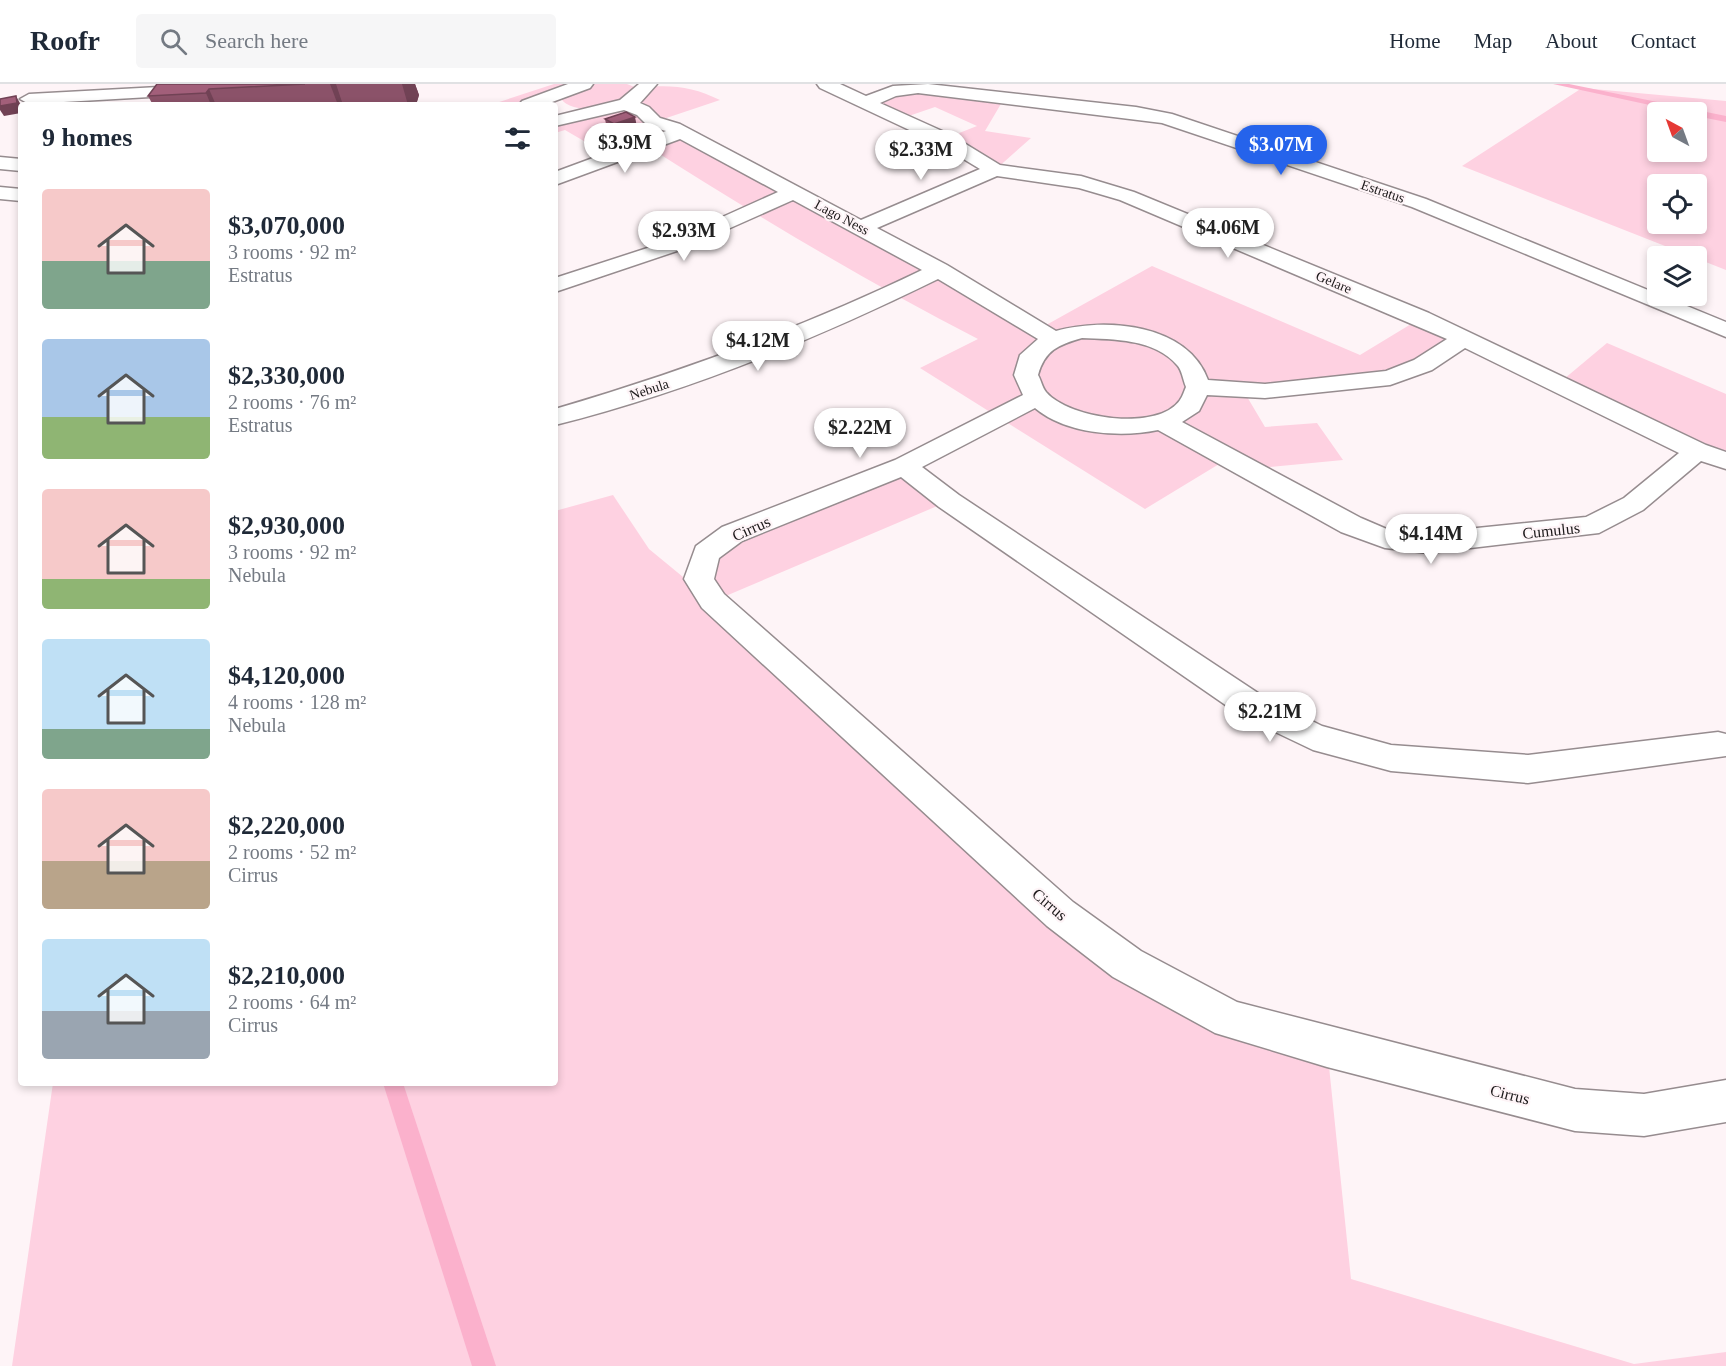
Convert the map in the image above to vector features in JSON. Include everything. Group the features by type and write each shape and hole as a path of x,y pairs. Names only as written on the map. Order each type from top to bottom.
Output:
{"street":[{"path":"65,84 21,100 215,89"},
{"path":"536,102 584,84"},
{"path":"826,84 944,139 995,170"},
{"name":"Estratus","path":"866,102 894,91 918,88 1125,110 1166,118 1419,203 1726,330"},
{"path":"559,94 567,105 592,110"},
{"path":"558,120 638,95"},
{"name":"Lago Ness","path":"638,95 654,122 677,130 862,227 1024,319 1053,339"},
{"path":"558,178 677,130"},
{"path":"0,163 18,165"},
{"path":"862,227 995,170"},
{"name":"Gelare","path":"995,170 1081,182 1127,196 1410,314 1697,451"},
{"path":"558,284 676,245 794,192"},
{"path":"0,194 18,195"},
{"name":"Nebula","path":"558,416 734,359 808,331 939,270"},
{"path":"1081,332 1122,332 1160,343 1188,362 1198,387 1189,407 1162,422 1114,428 1069,418 1036,397 1026,375 1032,355 1053,339 1081,332"},
{"path":"1198,387 1265,391 1390,378 1423,365 1464,339"},
{"name":"Cirrus","path":"1036,397 904,466 732,534 706,553 699,579 713,602 1060,914 1127,964 1229,1019 1327,1047 1575,1110 1644,1115 1726,1101"},
{"name":"Cumulus","path":"1162,422 1351,525 1385,538 1428,543 1589,526 1611,520 1631,507 1697,451"},
{"path":"1697,451 1726,460"},
{"path":"904,466 949,501 1252,706 1313,737 1391,758 1528,769 1718,745"}],"shaded area":[{"path":"554,84 581,84 530,102 499,102"},
{"path":"584,84 627,84 637,88 680,87 720,100 589,144 565,130 558,132 558,120 590,110 576,108 564,102 559,95"},
{"path":"1582,88 1726,101 1726,270 1707,263 1707,246 1665,246 1462,166"},
{"path":"893,91 1005,97 985,131 1031,138 995,170 944,139 977,126 935,107 900,119 866,102"},
{"path":"681,132 1039,329 1152,266 1360,355 1421,318 1464,339 1390,378 1243,390 1265,427 1317,423 1343,460 1250,469 1229,458 1145,509 920,368 978,339 810,246 647,146"},
{"path":"1607,343 1726,394 1726,461 1558,384"},
{"path":"904,466 949,501 714,601 1060,914 1327,1047 1351,1279 1634,1364 1726,1352 1726,1366 12,1366 53,1086 558,1086 558,510 613,495 649,549 711,600 706,553"}],"building":[{"path":"157,84 305,84 209,89 206,93 148,96"},
{"path":"16,96 17,103 0,106 0,99"},
{"path":"626,112 635,117 614,124 605,119"}],"waterway":[{"path":"1557,84 1726,119"},
{"path":"394,1086 484,1366"}]}
